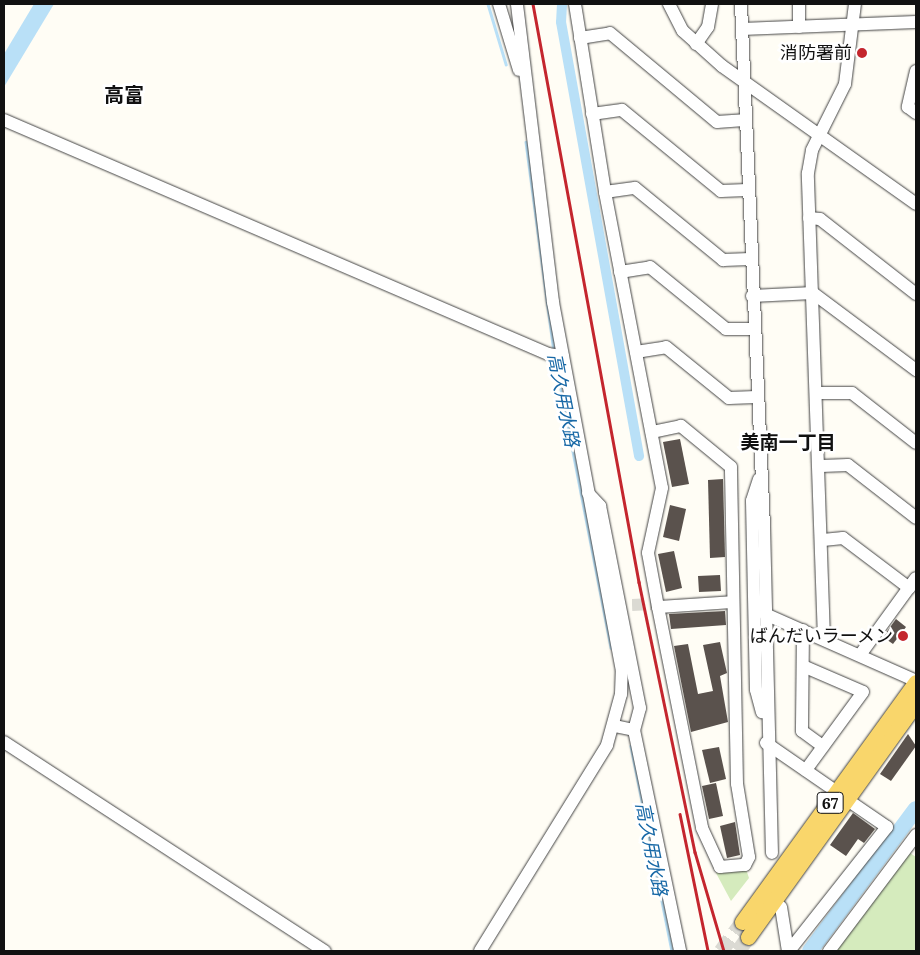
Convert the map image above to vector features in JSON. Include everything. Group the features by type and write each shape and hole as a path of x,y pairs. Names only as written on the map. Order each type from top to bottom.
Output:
{"main road":[{"name":"67","path":"748,937 916,681"},
{"name":"67","path":"742,922 916,703"}],"street":[{"path":"499,4 528,103"},
{"path":"480,951 615,726 622,670 588,493 556,356 518,4"},
{"path":"575,4 605,192 662,488 648,553 658,607 702,828 717,864 724,868 745,865 749,857 737,784 736,600 731,467 681,426 652,432"},
{"path":"669,4 683,31 744,83 916,204"},
{"path":"696,44 708,27 712,4"},
{"path":"741,4 756,397 762,471 766,743 772,853"},
{"path":"799,4 799,27"},
{"path":"824,639 823,540 809,218 809,162 845,84 855,4"},
{"path":"742,28 916,22"},
{"path":"580,38 610,33 717,122 744,120"},
{"path":"916,71 908,107 916,114"},
{"path":"592,114 622,110 721,191 747,190"},
{"path":"4,120 556,356"},
{"path":"605,192 636,188 723,260 750,259"},
{"path":"809,218 820,219 916,294"},
{"path":"620,272 650,267 726,329 753,329"},
{"path":"752,296 813,292 916,370"},
{"path":"636,352 666,347 729,398 756,397"},
{"path":"817,393 852,394 916,443"},
{"path":"820,466 848,465 916,518"},
{"path":"762,471 752,501 756,598 756,690 766,727"},
{"path":"588,493 600,506 626,606 640,708 634,730 680,951"},
{"path":"823,540 843,538 913,583 860,655"},
{"path":"658,607 756,598"},
{"path":"765,614 916,681"},
{"path":"803,630 802,731 823,746"},
{"path":"803,666 863,692 806,770"},
{"path":"615,726 634,730"},
{"path":"4,742 325,951"},
{"path":"766,743 887,826 789,951"},
{"path":"829,951 914,841"},
{"path":"781,907 789,951"}],"green space":[{"path":"910,853 916,857 916,951 835,951"},
{"path":"746,869 749,878 731,901 716,873"}],"water":[{"path":"34,4 54,4 4,87 4,54"}],"building":[{"path":"680,439 689,484 672,487 663,442"},
{"path":"723,479 725,557 710,558 708,480"},
{"path":"670,505 686,509 679,541 663,537"},
{"path":"674,551 682,588 666,592 658,554"},
{"path":"720,575 721,591 699,592 698,576"},
{"path":"725,611 726,625 671,629 669,614"},
{"path":"896,619 906,627 893,644 883,637"},
{"path":"720,642 727,673 720,676 728,722 691,732 674,646 688,644 698,694 713,691 703,645"},
{"path":"908,734 916,746 891,781 880,774"},
{"path":"719,747 726,779 710,783 702,750"},
{"path":"716,783 723,816 709,819 702,786"},
{"path":"853,813 875,829 864,843 858,839 846,856 830,845"},
{"path":"735,822 740,855 727,858 720,826"}],"waterway":[{"name":"高久用水路","path":"488,4 506,64"},
{"path":"562,4 561,22 639,456"},
{"name":"高久用水路","path":"526,142 554,351"},
{"name":"高久用水路","path":"555,359 611,648"},
{"name":"高久用水路","path":"631,746 672,951"},
{"path":"810,951 916,809"}],"tunnel":[{"path":"632,605 667,603"},
{"path":"721,951 742,922"},
{"path":"738,951 748,937"}],"railway":[{"path":"533,4 639,582 695,852 724,951"},
{"path":"680,814 708,951"}],"place":[{"name":"消防署前","path":"862,53"},
{"name":"ばんだいラーメン","path":"903,636"}],"district":[{"name":"高富","path":"124,94"},
{"name":"美南一丁目","path":"788,443"}]}
